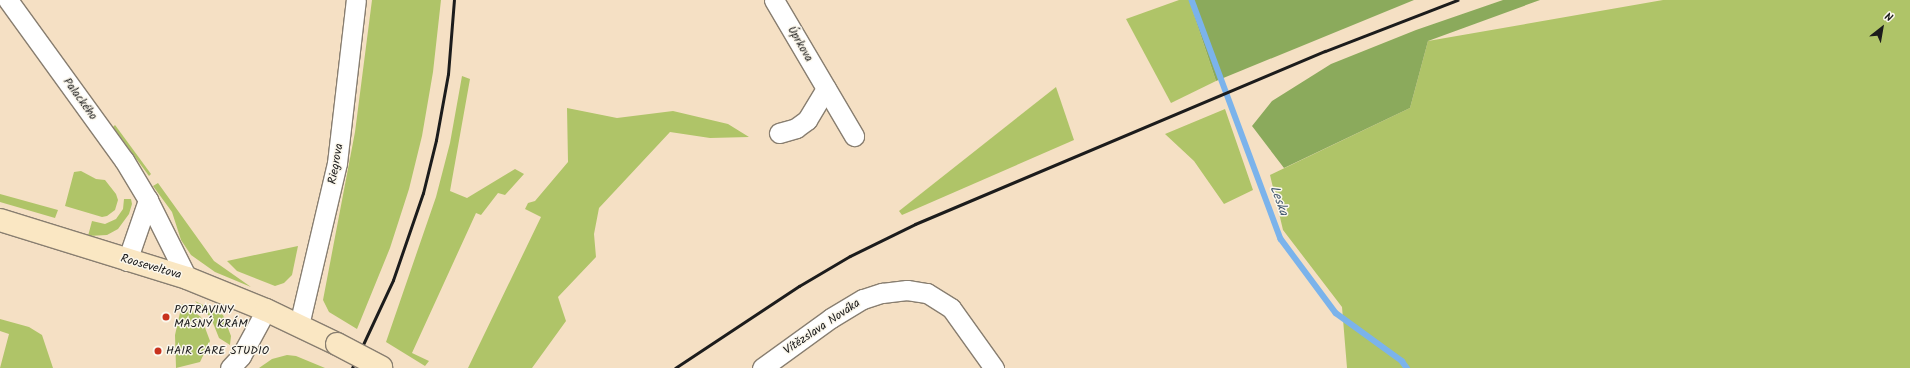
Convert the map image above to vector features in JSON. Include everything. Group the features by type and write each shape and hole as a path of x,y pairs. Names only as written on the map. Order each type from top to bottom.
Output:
{"main road":[{"name":"Rooseveltova","path":"0,220 127,261 187,278 299,325 382,367"}],"street":[{"name":"Palackého","path":"8,0 124,160 148,200 187,278"},
{"name":"Riegrova","path":"299,325 337,163 356,0"},
{"name":"Úprkova","path":"774,0 854,136"},
{"path":"779,133 796,128 807,120 826,88"},
{"path":"127,261 148,200"},
{"name":"Vítězslava Nováka","path":"762,368 831,318 863,299 882,293 907,290 927,294 944,302 958,315 994,368"},
{"path":"230,368 241,356 266,310"}],"green space":[{"path":"372,0 441,0 433,72 422,136 409,189 390,248 357,329 329,312 323,300 355,132"},
{"path":"1179,0 1189,0 1216,81 1171,103 1126,19"},
{"path":"1189,0 1414,0 1216,81"},
{"path":"1503,0 1540,0 1428,41 1410,108 1284,168 1252,126 1272,101 1331,64 1416,30"},
{"path":"1663,0 1910,0 1910,368 1347,368 1342,307 1283,230 1270,175 1410,108 1428,41"},
{"path":"462,76 470,79 450,191 467,198 515,169 524,174 505,195 498,193 481,215 476,213 412,353 429,361 425,366 386,342 436,197 450,143"},
{"path":"1056,87 1074,140 902,215 899,211"},
{"path":"567,108 617,118 673,111 728,124 749,137 710,138 670,132 599,208 594,234 596,257 558,297 566,321 532,368 468,368 541,217 525,209 528,203 535,201 568,162"},
{"path":"1225,109 1253,190 1224,204 1194,161 1165,134"},
{"path":"115,125 151,174 149,176 113,127"},
{"path":"81,171 96,179 105,180 116,194 118,200 115,210 107,216 102,217 65,206 74,172"},
{"path":"158,183 214,261 251,287 215,272 191,255 181,240 172,212 153,186"},
{"path":"0,194 58,210 55,218 0,202"},
{"path":"124,199 131,199 132,204 129,214 118,229 107,235 88,236 92,221 105,224 116,219 123,209"},
{"path":"298,246 292,275 284,283 275,286 237,271 227,261"},
{"path":"195,301 223,315 231,336 230,345 219,338 211,318"},
{"path":"182,304 201,317 210,341 200,362 176,368 175,335"},
{"path":"0,319 29,327 42,335 53,368 0,368 9,334 0,331"},
{"path":"287,355 296,356 325,368 259,368 272,359"}],"waterway":[{"name":"Leska","path":"1192,0 1281,239 1336,313 1402,361 1407,368"}],"railway":[{"path":"352,368 393,280 423,193 436,140 448,74 454,0"},
{"path":"675,368 799,286 850,256 915,224 1325,51 1457,0"}],"place":[{"name":"POTRAVINY MASNÝ KRÁM","path":"166,317"},
{"name":"HAIR CARE STUDIO","path":"158,351"}]}
